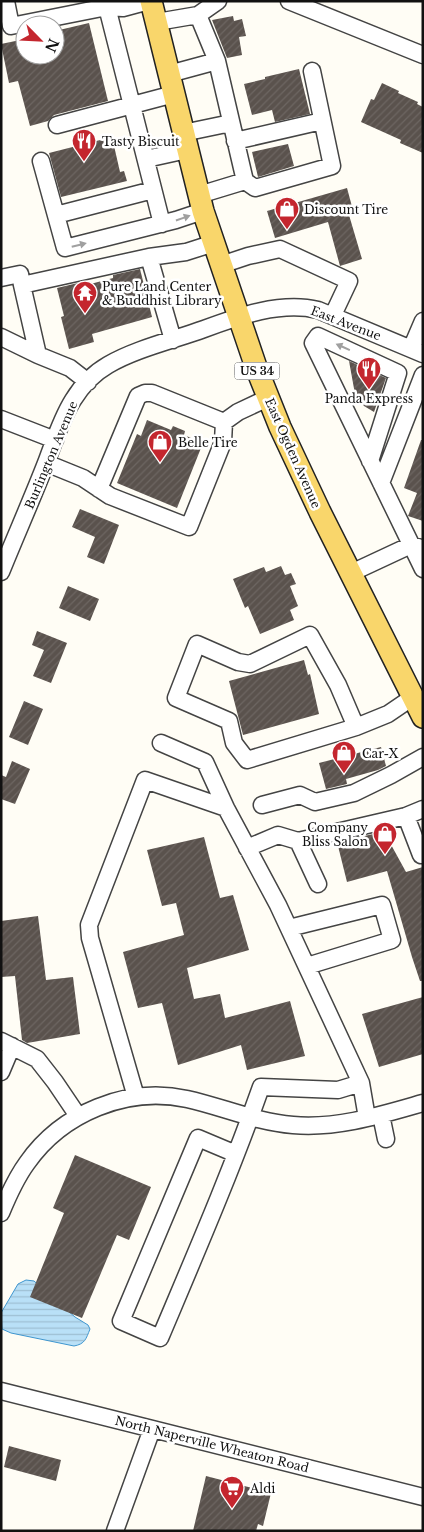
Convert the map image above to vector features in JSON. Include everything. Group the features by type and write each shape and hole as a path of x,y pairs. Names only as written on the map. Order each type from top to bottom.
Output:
{"main road":[{"name":"East Ogden Avenue","path":"150,1 201,203 238,318 268,398 290,448 423,717"}],"street":[{"path":"6,1 12,26 107,4 124,8 150,1"},
{"path":"156,22 198,15 218,1"},
{"path":"291,2 423,54"},
{"path":"107,4 162,224"},
{"path":"198,15 217,61 245,181 254,188 332,166 312,71"},
{"path":"57,125 132,104 217,61"},
{"path":"235,141 322,121"},
{"path":"146,159 231,123"},
{"path":"41,161 65,248 162,224 245,181"},
{"path":"56,215 153,190"},
{"path":"22,285 149,257 186,252 214,243"},
{"path":"221,266 248,256 280,249 350,281 333,316"},
{"path":"149,257 173,340"},
{"path":"1,278 20,274 38,355"},
{"name":"East Avenue","path":"238,318 276,308 306,307 333,316 417,351"},
{"name":"Burlington Avenue","path":"1,572 72,401 88,382 106,366 124,357 238,318"},
{"path":"417,351 423,321"},
{"path":"370,461 398,373 318,336 313,343 370,461 381,483 417,547 423,569"},
{"path":"1,337 70,368 88,382"},
{"path":"381,483 419,394 423,375"},
{"path":"99,488 138,396 152,393 224,422"},
{"path":"224,422 238,412 268,398"},
{"path":"1,419 55,440"},
{"path":"46,464 83,478 110,496 190,527 224,442 224,422"},
{"path":"351,573 417,547"},
{"path":"356,727 338,686 310,635 250,664 238,662 197,644 176,698 229,721 234,743 247,760 356,727 388,714 413,698"},
{"path":"161,743 204,762 289,928 386,1139"},
{"path":"262,805 300,795 315,802 354,793 391,776 423,757"},
{"path":"136,1097 90,938 89,925 145,780 226,808"},
{"path":"247,848 278,835 298,841 406,816 423,809"},
{"path":"406,816 421,855"},
{"path":"298,841 318,884"},
{"path":"289,928 382,905 392,940 306,966"},
{"path":"1,1072 6,1044 36,1059 55,1082 78,1116"},
{"path":"236,1154 198,1138 121,1321 160,1338 251,1118 261,1087 338,1090 361,1082"},
{"path":"1,1213 27,1162 41,1145 60,1128 78,1116 117,1100 163,1096 186,1099 266,1122 295,1126 324,1126 422,1104"},
{"name":"North Naperville Wheaton Road","path":"1,1391 423,1497"},
{"path":"115,1531 152,1429"}],"water":[{"path":"26,1280 34,1281 75,1317 88,1325 90,1329 83,1342 74,1346 11,1333 2,1329 1,1313 18,1284"}],"building":[{"path":"233,16 234,21 242,19 246,36 239,37 242,55 227,58 212,20"},
{"path":"89,23 108,101 54,115 48,121 30,126 18,81 9,83 1,44 15,41 15,65 65,65 65,29"},
{"path":"299,69 310,114 275,122 272,110 252,115 244,84"},
{"path":"382,83 418,102 417,104 423,107 423,153 400,143 401,140 361,122 371,99 374,100"},
{"name":"Tasty Biscuit","path":"112,137 120,172 124,171 127,181 61,197 49,153"},
{"path":"288,144 294,166 258,177 252,152"},
{"name":"Discount Tire","path":"347,188 354,214 349,215 362,259 340,266 328,222 275,238 267,211"},
{"path":"140,269 152,317 92,334 94,342 69,349 61,317 64,316 57,288 82,282 83,286 113,278 113,275"},
{"name":"Panda Express","path":"349,361 386,378 374,412 364,406 355,394"},
{"name":"Belle Tire","path":"147,420 171,430 173,426 185,431 184,435 203,443 177,508 117,483 137,434 141,436"},
{"path":"421,440 423,440 423,521 408,516 417,493 404,488"},
{"path":"80,509 119,525 104,564 87,557 95,537 72,527"},
{"path":"281,566 285,575 291,573 296,584 290,586 298,606 290,610 294,620 260,634 248,606 245,608 233,579 264,567 266,572"},
{"path":"68,586 99,599 90,621 59,608"},
{"path":"37,631 67,643 51,683 33,676 44,650 32,645"},
{"path":"304,660 308,675 310,674 319,714 243,735 229,681"},
{"path":"24,701 43,709 28,745 9,737"},
{"name":"Car-X","path":"381,747 386,766 346,779 347,784 326,789 319,763"},
{"path":"12,761 30,769 15,804 1,799 1,775 6,777"},
{"path":"387,831 389,841 406,872 423,867 423,981 420,981 412,957 387,871 347,882 337,842"},
{"path":"204,837 220,898 233,895 249,950 187,968 194,999 220,994 225,1018 290,1001 305,1056 247,1070 241,1045 178,1065 162,1003 138,1008 123,952 184,935 176,903 162,906 147,850"},
{"path":"38,916 46,980 73,977 80,1034 27,1043 22,1040 15,976 1,977 1,921"},
{"path":"423,997 423,1054 379,1067 362,1014"},
{"path":"75,1155 151,1187 129,1240 117,1235 82,1318 30,1297 64,1213 53,1208"},
{"path":"9,1446 61,1460 56,1481 4,1467"},
{"name":"Aldi","path":"206,1476 271,1493 263,1526 258,1524 256,1531 193,1531"}],"place":[{"name":"Tasty Biscuit","path":"84,162"},
{"name":"Discount Tire","path":"287,230"},
{"name":"Pure Land Center & Buddhist Library","path":"85,314"},
{"name":"Panda Express","path":"369,390"},
{"name":"Belle Tire","path":"160,463"},
{"name":"Car-X","path":"344,774"},
{"name":"Company Bliss Salon","path":"385,855"},
{"name":"Aldi","path":"232,1509"}]}
